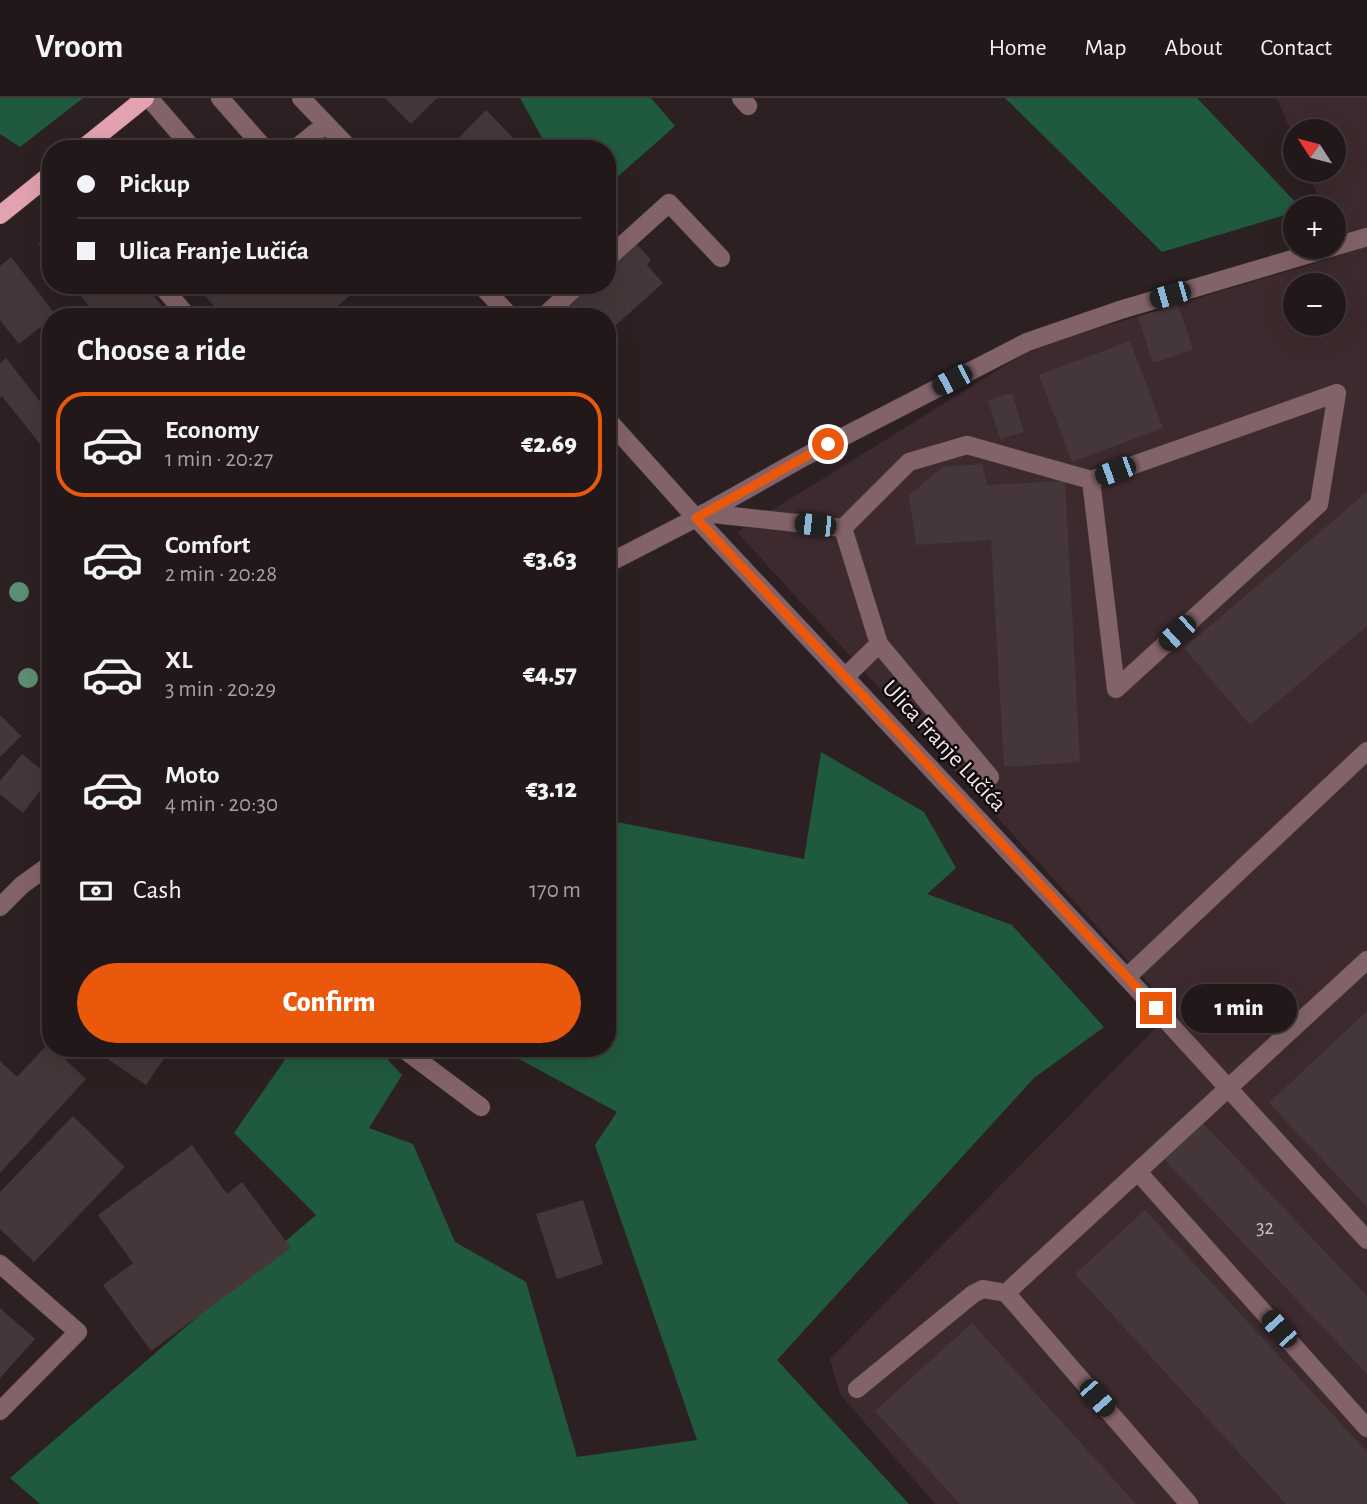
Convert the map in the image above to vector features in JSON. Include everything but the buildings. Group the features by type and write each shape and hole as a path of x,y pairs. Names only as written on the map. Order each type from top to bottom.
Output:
{"main road":[{"path":"93,140 147,98"},
{"path":"0,215 42,181"}],"street":[{"path":"147,98 185,140"},
{"path":"220,98 257,140"},
{"path":"301,98 341,140"},
{"path":"306,140 326,124"},
{"path":"616,251 669,203 721,258"},
{"path":"616,559 803,457 1027,342 1120,310 1367,237"},
{"path":"169,294 180,308"},
{"path":"489,294 503,308"},
{"path":"554,308 568,294"},
{"path":"843,528 909,462 967,446 1091,480 1337,393 1319,504 1116,688 1091,480"},
{"name":"Ulica Franje Lučića","path":"616,443 700,515 845,677 1156,1008 1367,1240"},
{"path":"700,515 843,528"},
{"path":"843,528 878,644 990,778"},
{"path":"845,677 878,644"},
{"path":"1127,977 1367,751"},
{"path":"0,906 42,871"},
{"path":"1006,1293 1367,960"},
{"path":"414,1057 481,1107"},
{"path":"1138,1172 1367,1428"},
{"path":"0,1264 78,1332 0,1411"},
{"path":"857,1390 973,1294 983,1289 1006,1293 1189,1504"}],"shaded area":[{"path":"1277,98 1367,98 1367,1504 935,1504 840,1394 830,1359 1173,1010 737,532 1035,347 1329,259 1346,259 1346,196 1318,196 1312,182 1346,182 1346,119 1286,119"}],"green space":[{"path":"0,98 83,98 20,147 0,134"},
{"path":"520,98 651,98 675,126 616,178 616,140 543,140"},
{"path":"1005,98 1197,98 1290,196 1283,196 1283,216 1162,252"},
{"path":"821,752 924,812 956,868 927,894 1012,925 1104,1027 1034,1078 777,1360 909,1504 40,1504 10,1478 316,1215 234,1133 287,1057 385,1057 402,1075 369,1128 413,1144 455,1242 526,1282 577,1457 697,1440 595,1145 617,1112 516,1057 616,1057 616,822 804,859"}],"route":[{"path":"828,444 696,518 1156,1008"}]}
